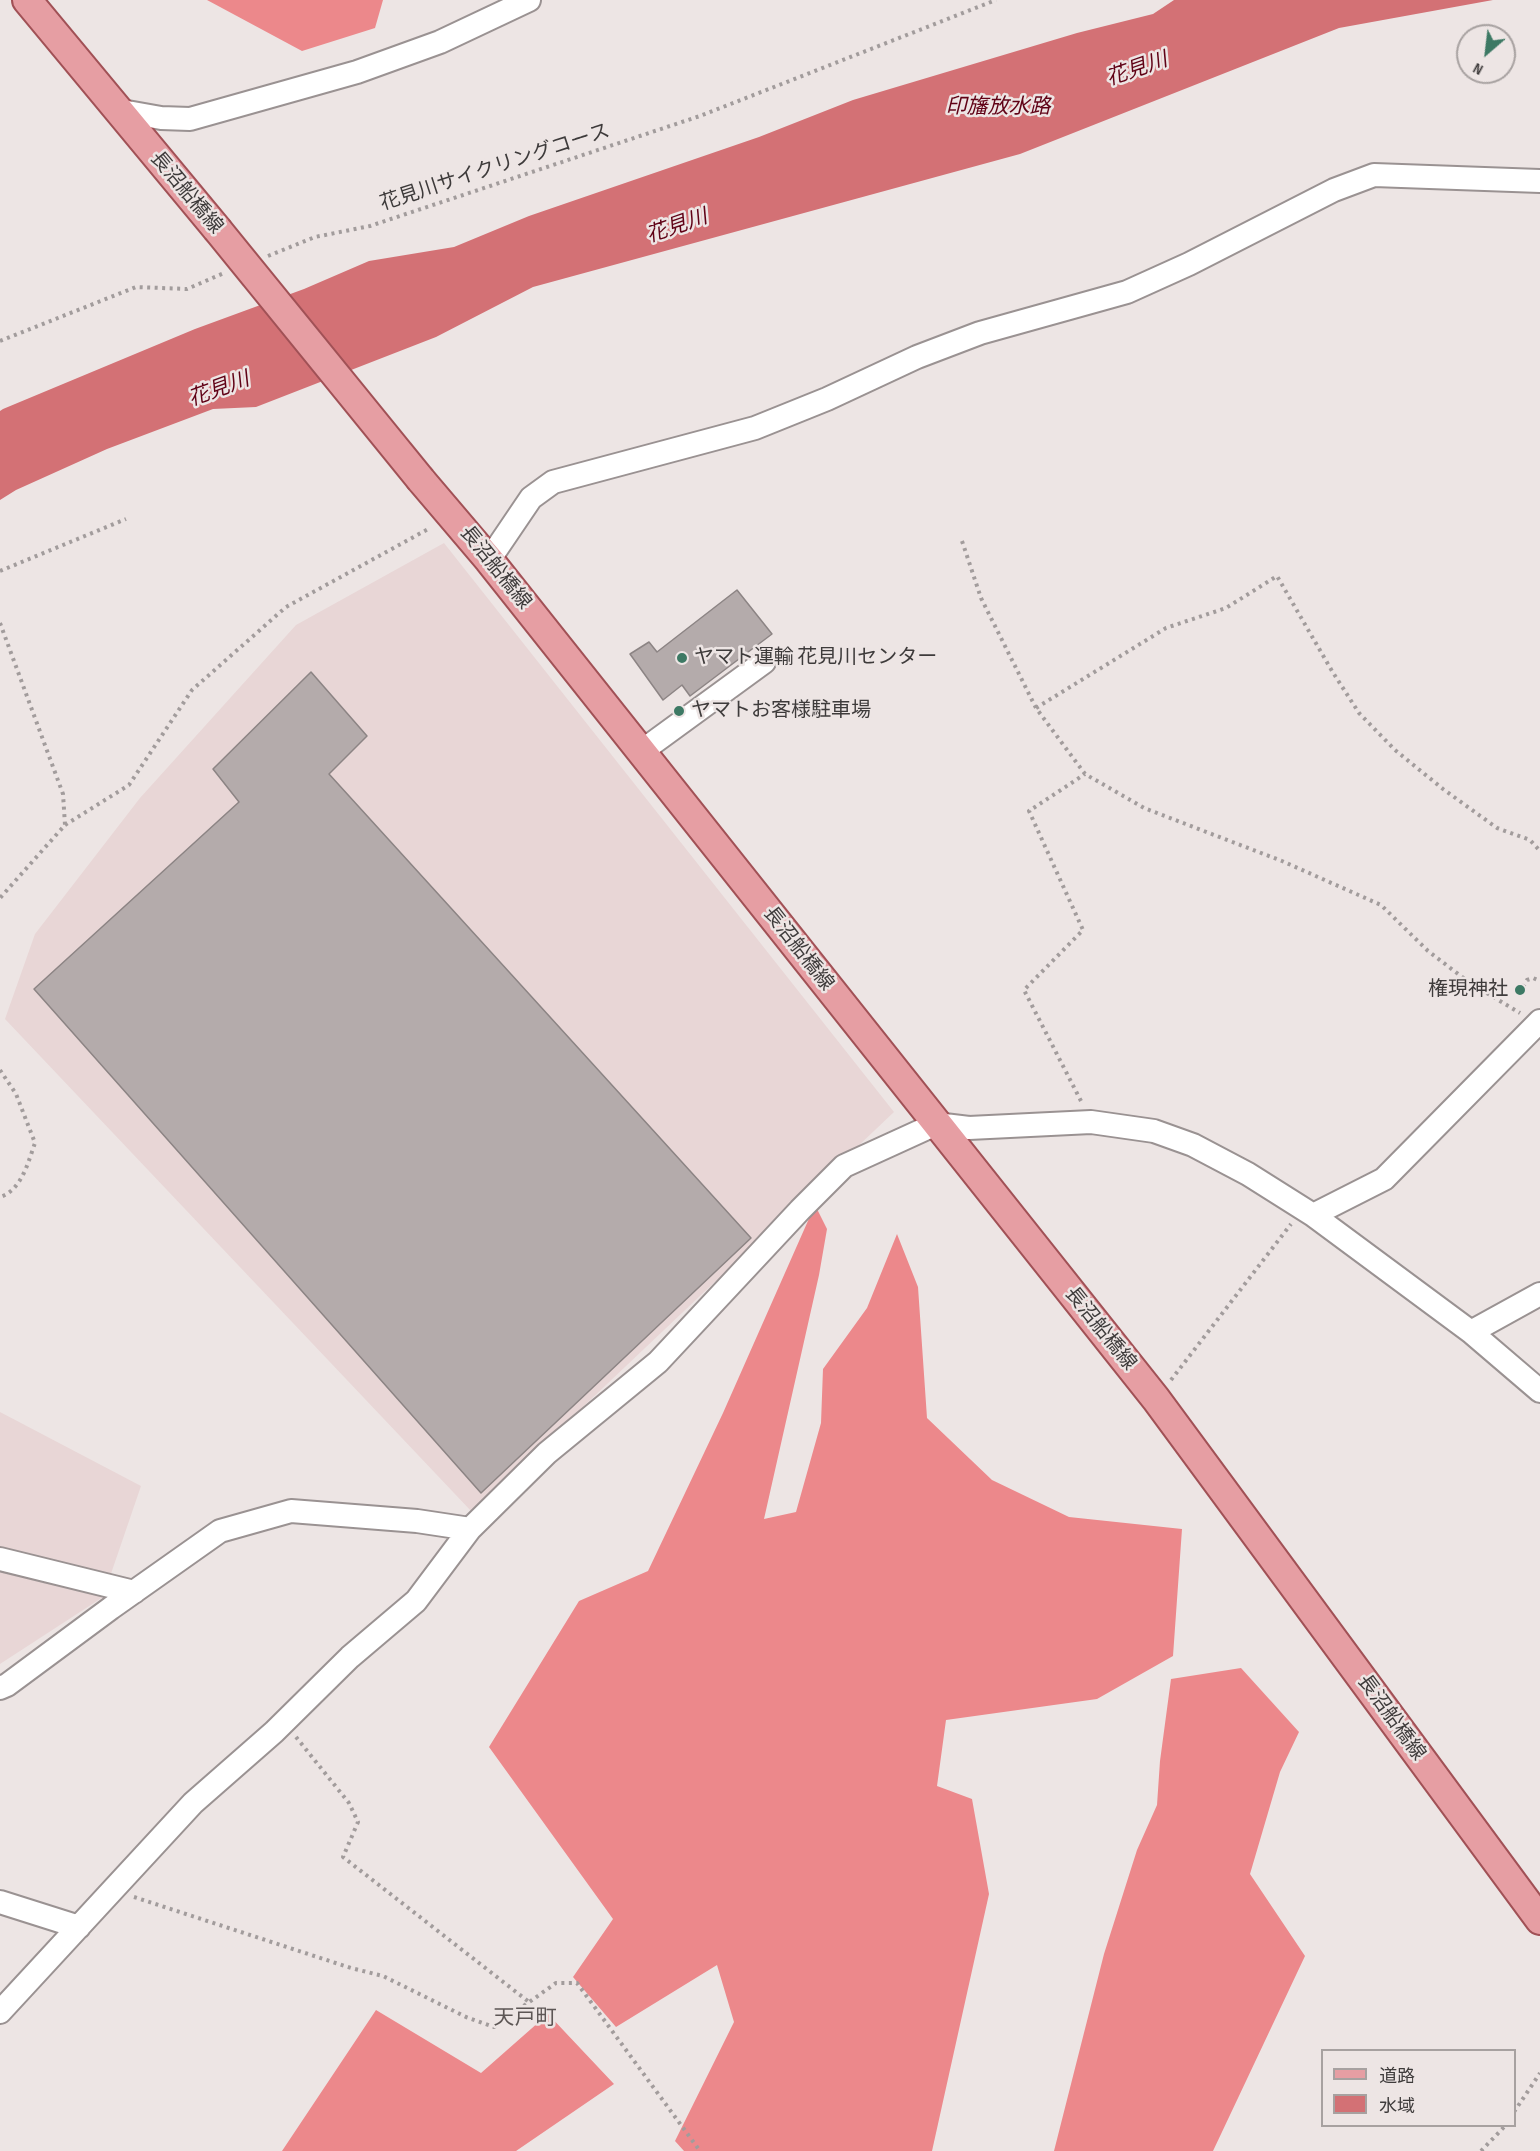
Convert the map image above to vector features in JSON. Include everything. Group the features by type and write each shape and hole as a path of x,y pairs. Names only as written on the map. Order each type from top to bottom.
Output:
{"main road":[{"name":"長沼船橋線","path":"27,0 489,560 1156,1399 1540,1920"}],"street":[{"path":"116,110 161,118 190,119 357,72 440,42 529,0"},
{"path":"489,560 531,498 553,482 754,428 826,399 917,357 980,333 1127,292 1189,264 1334,190 1374,175 1540,181"},
{"path":"642,751 764,662"},
{"path":"1308,1211 1384,1179 1533,1018"},
{"path":"0,2012 193,1803 284,1722 350,1657 416,1601 470,1529 547,1454 658,1362 800,1210 844,1167 936,1124 969,1128 1091,1122 1154,1131 1193,1145 1248,1174 1308,1211 1471,1332 1540,1391"},
{"path":"1471,1332 1540,1294"},
{"path":"0,1688 220,1531 291,1511 417,1521 470,1529"},
{"path":"0,1559 134,1592"},
{"path":"0,1902 80,1927"}],"path":[{"name":"花見川サイクリングコース","path":"261,258 315,237 370,226 700,116 996,0"},
{"path":"0,341 136,287 187,289 230,271"},
{"path":"0,898 65,825 129,786 192,690 286,607 451,515"},
{"path":"0,571 126,519"},
{"path":"962,541 981,598 1036,708 1085,774 1144,808 1282,861 1381,906 1428,951 1470,983 1516,1012 1533,1018"},
{"path":"1036,708 1166,628 1226,608 1277,576 1359,713 1395,750 1443,789 1497,828 1530,840 1540,851"},
{"path":"0,623 63,794 65,825"},
{"path":"1085,774 1029,811 1083,930 1024,990 1091,1122"},
{"path":"1522,987 1527,980 1533,978 1540,981"},
{"path":"0,1070 15,1094 35,1143 23,1176 7,1195 0,1197"},
{"path":"1156,1399 1308,1211"},
{"path":"284,1722 349,1803 358,1822 343,1857 529,2002"},
{"path":"113,1890 351,1968 383,1976 466,2017 494,2027 556,1983 577,1983 700,2151"},
{"path":"1516,2110 1540,2073"},
{"path":"1481,2151 1504,2127"}],"shaded area":[{"path":"207,0 383,0 375,28 302,51"},
{"path":"444,543 894,1112 472,1512 5,1019 35,934 140,798 296,625"},
{"path":"815,1205 827,1229 819,1275 764,1519 796,1512 821,1423 823,1369 867,1308 897,1234 918,1287 927,1418 992,1480 1069,1517 1182,1529 1173,1656 1097,1699 946,1720 937,1786 972,1799 989,1894 932,2151 684,2151 675,2141 734,2022 717,1965 616,2027 573,1977 613,1919 489,1747 579,1601 648,1571 723,1413"},
{"path":"0,1412 141,1486 103,1597 0,1664"},
{"path":"1241,1668 1299,1732 1280,1772 1250,1874 1305,1956 1213,2151 1054,2151 1104,1954 1137,1850 1157,1805 1160,1761 1171,1679"},
{"path":"376,2010 481,2073 548,2014 614,2084 516,2151 282,2151"}],"water":[{"name":"印旛放水路","path":"1174,0 1493,0 1339,28 1020,154 533,287 436,337 256,407 213,409 107,449 16,490 0,500 0,411 3,409 195,329 304,289 369,261 454,247 529,216 759,137 853,100 1077,33 1153,14"}],"building":[{"path":"737,590 772,634 690,696 682,685 663,700 630,654 649,642 657,652"},
{"path":"311,672 367,736 329,774 751,1238 481,1493 34,989 239,802 213,769"}],"place":[{"name":"ヤマト運輸 花見川センター","path":"682,658"},
{"name":"ヤマトお客様駐車場","path":"679,711"},
{"name":"権現神社","path":"1520,990"}],"district":[{"name":"天戸町","path":"525,2019"}],"water label":[{"name":"花見川","path":"1137,70"},
{"name":"花見川","path":"677,227"},
{"name":"花見川","path":"219,390"}]}
